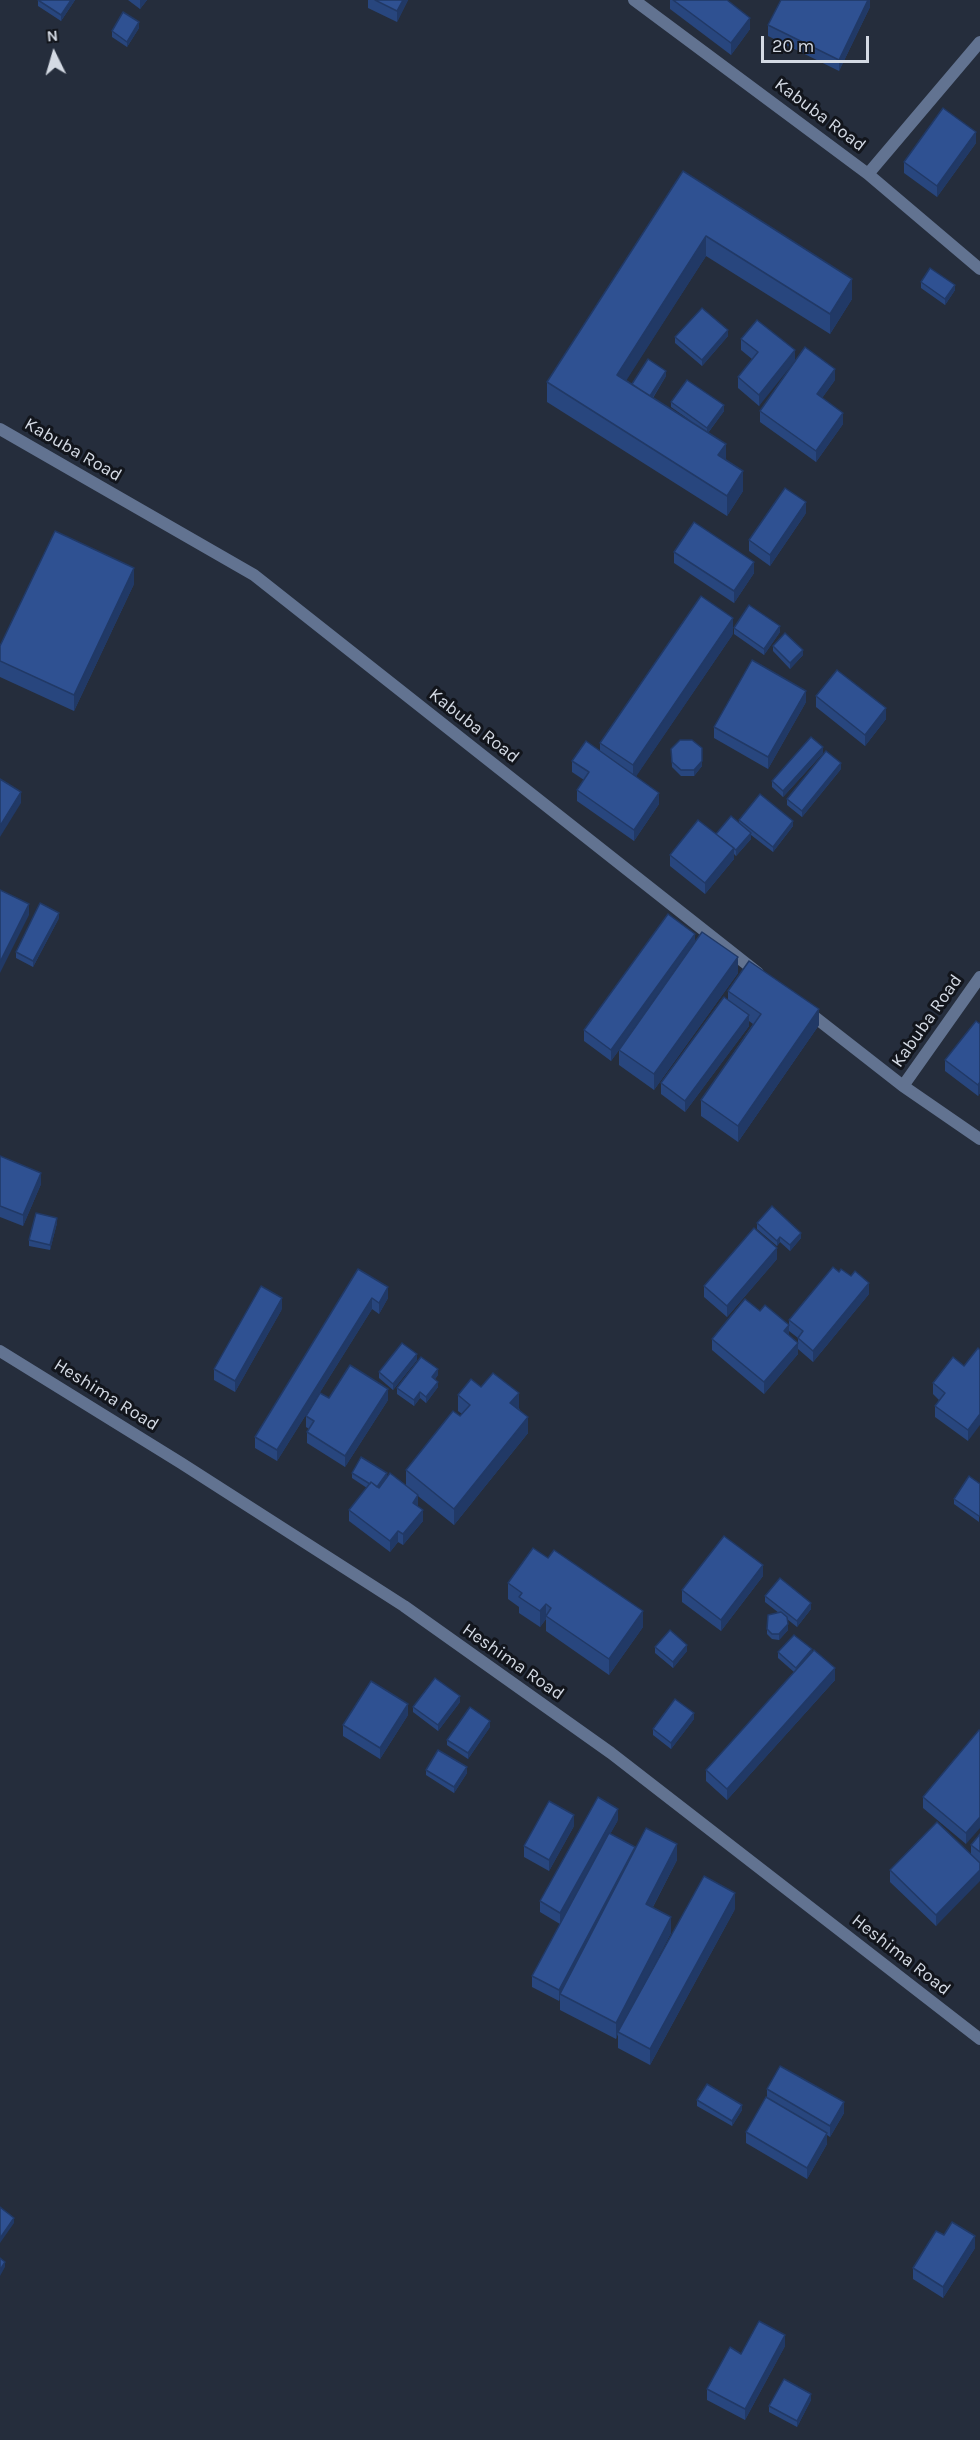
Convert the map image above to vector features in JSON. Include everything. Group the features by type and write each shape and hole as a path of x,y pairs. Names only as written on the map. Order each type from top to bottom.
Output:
{"street":[{"name":"Kabuba Road","path":"634,0 868,174 980,269"},
{"path":"868,174 980,42"},
{"name":"Kabuba Road","path":"0,429 254,575 771,983"},
{"name":"Kabuba Road","path":"903,1086 980,977"},
{"name":"Kabuba Road","path":"799,1005 903,1086 980,1139"},
{"name":"Heshima Road","path":"0,1351 191,1469 404,1606 611,1753 980,2039"}],"building":[{"path":"38,0 71,0 61,15"},
{"path":"375,0 403,0 397,11"},
{"path":"673,0 727,0 750,18 731,43"},
{"path":"781,0 868,0 839,60 768,25"},
{"path":"123,12 139,22 127,42 112,31"},
{"path":"943,108 976,132 937,186 904,162"},
{"path":"683,171 852,279 830,314 706,236 617,375 726,444 718,455 743,471 727,496 547,382"},
{"path":"930,268 955,285 945,299 921,282"},
{"path":"702,308 728,330 702,360 675,337"},
{"path":"757,320 795,350 759,395 738,377 758,352 741,339"},
{"path":"805,347 835,369 817,394 843,413 816,451 760,411"},
{"path":"648,359 666,371 650,396 632,384"},
{"path":"687,380 724,405 707,428 671,402"},
{"path":"785,488 806,502 770,555 749,540"},
{"path":"694,522 754,562 734,591 674,552"},
{"path":"55,531 134,568 74,695 0,661 0,646"},
{"path":"701,596 733,618 633,765 600,743"},
{"path":"749,605 780,626 764,649 734,628"},
{"path":"785,633 803,650 790,663 773,646"},
{"path":"752,660 806,691 768,757 714,727"},
{"path":"837,670 886,708 865,735 816,696"},
{"path":"811,737 823,747 783,791 772,781"},
{"path":"680,740 692,740 702,748 702,761 694,770 681,770 672,762 671,749"},
{"path":"586,741 659,793 634,830 577,790 589,772 572,761"},
{"path":"826,751 841,763 802,811 787,799"},
{"path":"0,779 21,792 0,826"},
{"path":"760,794 793,821 773,847 739,820"},
{"path":"731,816 751,833 736,850 716,834"},
{"path":"698,820 734,848 705,883 670,855"},
{"path":"0,890 29,904 0,962"},
{"path":"40,903 59,913 33,961 16,952"},
{"path":"668,914 695,934 611,1050 584,1030"},
{"path":"702,932 738,957 654,1074 619,1050"},
{"path":"749,961 819,1009 738,1126 701,1100 761,1014 728,991"},
{"path":"724,997 749,1015 685,1101 661,1083"},
{"path":"976,1021 980,1024 980,1082 978,1085 945,1060"},
{"path":"0,1156 41,1173 23,1215 0,1206"},
{"path":"772,1206 801,1233 790,1245 780,1237 777,1241 757,1223"},
{"path":"36,1213 57,1218 50,1245 29,1240"},
{"path":"754,1228 777,1248 727,1306 704,1286"},
{"path":"833,1267 851,1276 855,1271 869,1283 813,1351 798,1338 803,1331 789,1320"},
{"path":"358,1269 388,1287 379,1303 372,1298 277,1450 255,1437"},
{"path":"261,1286 282,1298 235,1381 214,1369"},
{"path":"745,1299 760,1311 765,1305 789,1325 784,1331 798,1343 764,1382 712,1339"},
{"path":"402,1343 417,1354 393,1384 379,1372"},
{"path":"978,1348 980,1350 980,1414 968,1430 935,1406 945,1393 933,1383 953,1357 964,1366"},
{"path":"421,1357 438,1369 432,1377 438,1382 426,1397 420,1392 414,1400 397,1388"},
{"path":"350,1365 388,1389 345,1456 307,1432 314,1421 306,1416 320,1393 329,1398"},
{"path":"493,1373 519,1393 510,1403 528,1417 454,1509 406,1470 453,1411 460,1416 470,1405 458,1395 471,1379 481,1387"},
{"path":"361,1457 387,1473 377,1487 352,1473"},
{"path":"390,1473 418,1495 413,1503 423,1510 403,1534 398,1531 390,1541 349,1510 371,1482 379,1488"},
{"path":"969,1476 980,1484 979,1516 954,1499"},
{"path":"724,1536 763,1565 721,1620 682,1590"},
{"path":"533,1548 548,1558 554,1550 643,1611 609,1659 546,1616 551,1608 546,1604 540,1611 519,1597 522,1593 508,1583"},
{"path":"780,1578 811,1603 797,1621 765,1596"},
{"path":"781,1612 787,1617 788,1624 779,1634 772,1634 767,1629 768,1615"},
{"path":"670,1630 687,1645 673,1662 655,1647"},
{"path":"794,1635 812,1649 796,1668 778,1652"},
{"path":"814,1650 835,1668 727,1789 706,1770"},
{"path":"435,1678 460,1696 438,1725 413,1707"},
{"path":"371,1681 408,1704 380,1748 343,1725"},
{"path":"675,1699 694,1713 671,1743 653,1729"},
{"path":"470,1707 490,1721 468,1753 447,1740"},
{"path":"979,1730 980,1817 966,1833 923,1797"},
{"path":"438,1750 467,1767 454,1787 426,1770"},
{"path":"598,1797 618,1809 560,1913 540,1901"},
{"path":"549,1801 574,1815 549,1860 524,1846"},
{"path":"937,1822 980,1863 980,1870 936,1915 890,1870"},
{"path":"646,1828 677,1844 646,1904 671,1917 616,2023 560,1994"},
{"path":"609,1833 635,1847 559,1990 532,1976"},
{"path":"980,1834 980,1852 971,1845"},
{"path":"704,1876 735,1893 650,2049 618,2032"},
{"path":"780,2066 844,2102 830,2126 767,2089"},
{"path":"707,2084 742,2105 732,2121 697,2100"},
{"path":"766,2097 827,2133 807,2168 746,2132"},
{"path":"0,2207 14,2218 0,2238"},
{"path":"952,2222 975,2236 943,2287 913,2268 936,2231 944,2235"},
{"path":"0,2258 5,2262 0,2270"},
{"path":"759,2321 785,2335 745,2409 707,2389 730,2347 741,2354"},
{"path":"784,2379 811,2394 797,2421 769,2406"}]}
